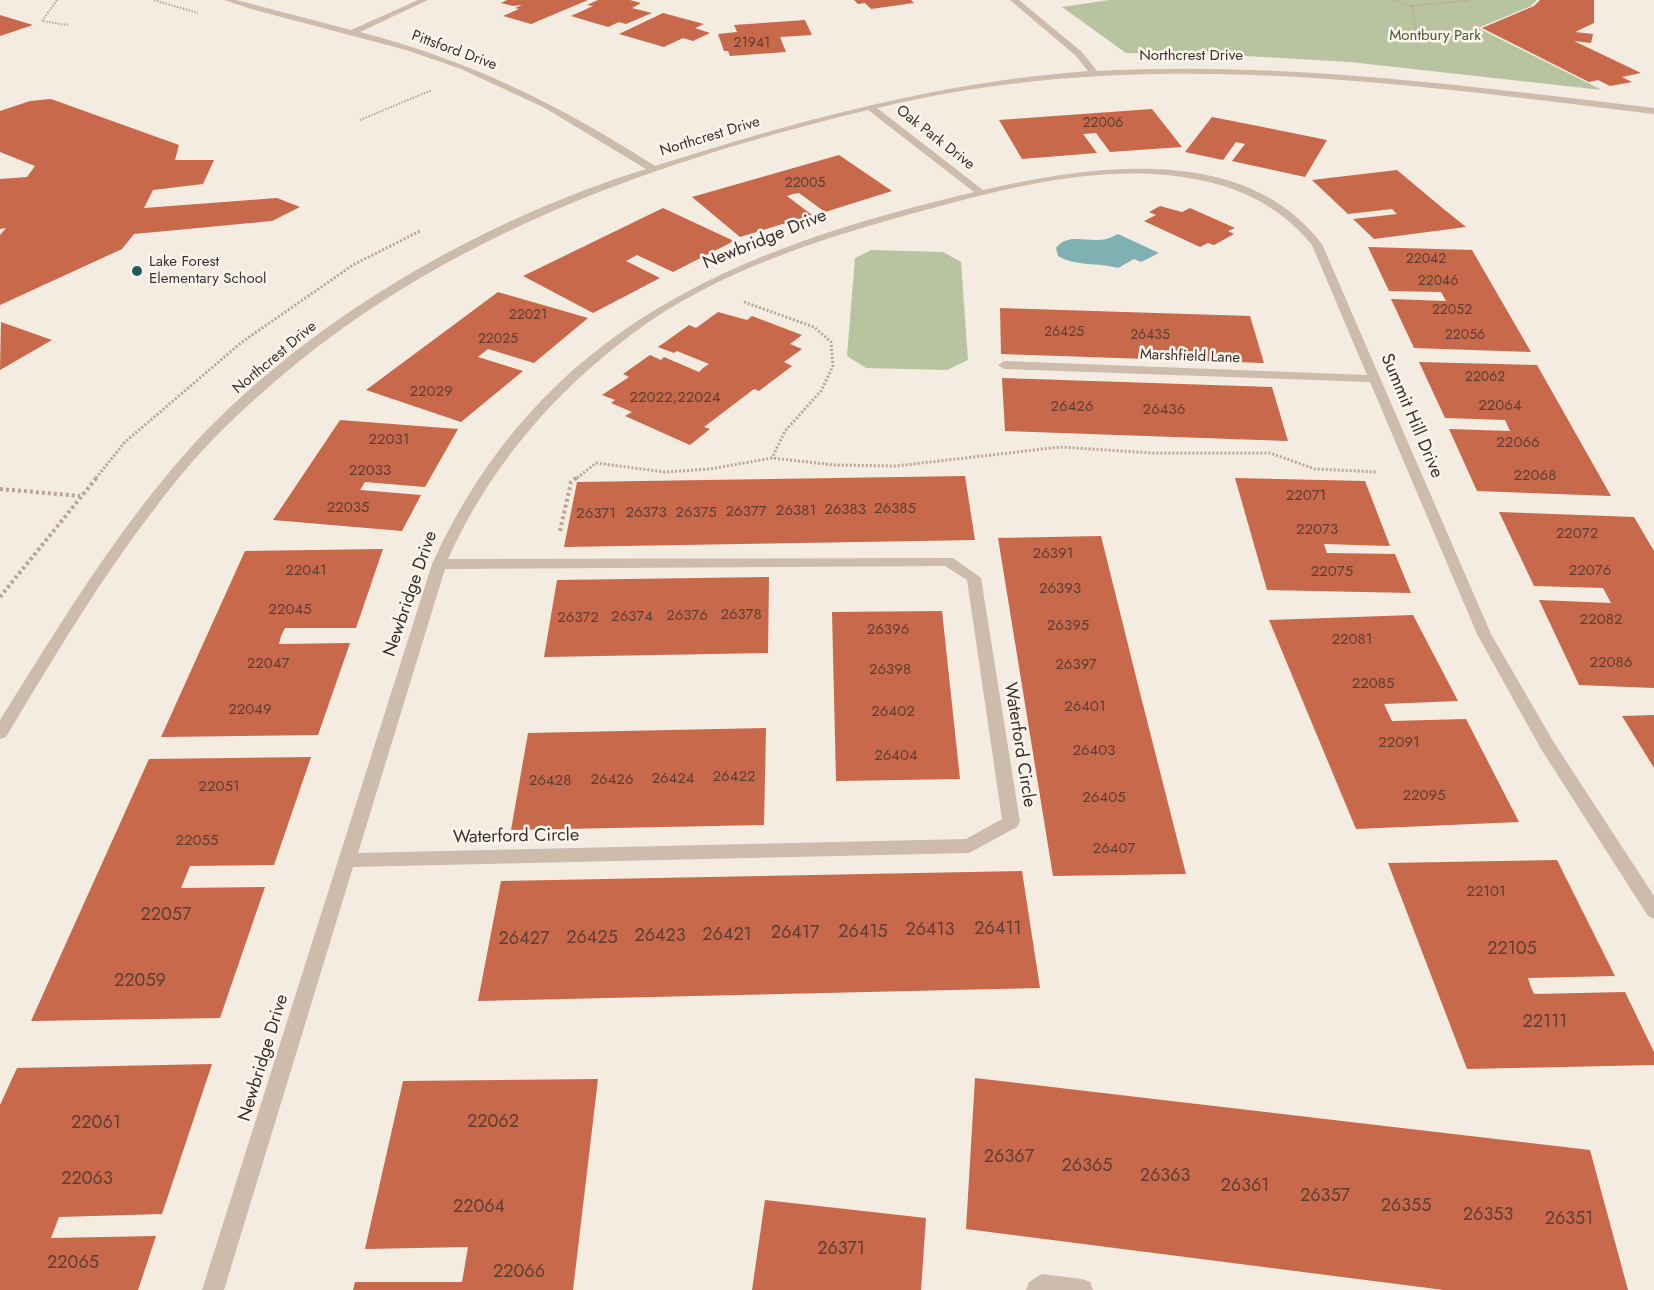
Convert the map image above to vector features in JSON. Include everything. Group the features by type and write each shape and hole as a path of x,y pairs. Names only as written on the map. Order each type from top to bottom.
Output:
{"street":[{"name":"Pittsford Drive","path":"228,0 435,56 522,92 584,125 653,169"},
{"path":"353,32 424,0"},
{"path":"1014,0 1079,54 1094,74"},
{"name":"Northcrest Drive","path":"0,733 111,560 166,484 220,425 281,370 350,316 415,274 480,240 566,201 653,169 786,129 871,108 987,84 1094,74 1211,69 1281,72 1392,81 1654,111"},
{"name":"Oak Park Drive","path":"871,108 981,193"},
{"name":"Summit Hill Drive","path":"981,193 1065,177 1135,171 1162,172 1216,181 1256,194 1292,215 1307,229 1317,244 1484,634 1547,745 1654,911"},
{"name":"Newbridge Drive","path":"213,1290 439,564 451,535 479,483 538,410 595,358 663,308 766,258 830,234 981,193"},
{"name":"Marshfield Lane","path":"1004,365 1375,378"},
{"name":"Waterford Circle","path":"345,860 969,846 1011,822 974,578 948,561 439,564"},
{"path":"1037,1290 1042,1285 1082,1290"}],"path":[{"path":"57,0 42,21 68,25"},
{"path":"154,0 202,15"},
{"path":"1393,0 1412,6 1470,0"},
{"path":"1412,6 1416,22 1418,53"},
{"path":"360,120 438,87 428,84"},
{"path":"0,597 125,442 242,342 353,265 424,229"},
{"path":"709,284 754,307 814,327 831,342 833,366 821,391 785,431 772,458"},
{"path":"553,564 571,482 596,463 665,472 710,469 772,458 834,465 896,466 1060,447 1153,453 1270,453 1315,469 1416,473"},
{"path":"0,489 81,496"}],"green space":[{"name":"Montbury Park","path":"1109,0 1537,0 1531,6 1478,28 1602,90 1350,62 1246,56 1126,53 1062,7"},
{"path":"871,250 943,252 961,262 968,360 947,370 866,368 847,356 855,258"}],"water":[{"path":"1118,234 1159,253 1141,262 1134,259 1118,268 1073,262 1058,256 1056,248 1065,241 1102,240"}],"building":[{"path":"507,0 588,0 531,24 503,16 519,9 515,8 522,5 513,6 501,3"},
{"path":"598,0 630,0 641,3 632,8 652,13 626,24 619,22 608,27 571,16 593,6 587,5"},
{"path":"854,0 911,0 914,3 871,9 865,3 858,4"},
{"path":"1540,0 1594,0 1594,23 1575,32 1593,34 1591,43 1574,41 1641,73 1622,77 1632,82 1610,86 1598,80 1589,82 1482,28 1534,6"},
{"path":"663,13 704,24 695,28 710,33 693,41 683,38 664,47 619,34"},
{"path":"0,15 33,25 0,36"},
{"path":"805,20 812,35 780,37 786,52 730,56 728,51 724,51 718,34 737,32 734,25"},
{"path":"51,99 179,145 175,160 214,160 203,184 153,190 144,208 277,198 300,207 272,221 134,234 122,249 0,305 0,235 6,228 0,229 0,179 27,177 35,166 0,152 0,111 30,101"},
{"path":"1152,109 1182,147 1110,152 1096,133 1083,134 1097,153 1022,159 999,120"},
{"path":"1212,117 1327,140 1305,177 1232,161 1245,144 1236,142 1223,160 1185,152"},
{"path":"839,155 892,191 825,212 799,193 793,194 787,196 812,215 740,237 692,197"},
{"path":"1397,170 1466,227 1374,239 1353,219 1397,214 1392,209 1348,214 1312,180"},
{"path":"1160,206 1182,212 1190,208 1235,228 1228,231 1234,234 1214,245 1208,243 1200,247 1144,221 1156,215 1149,212"},
{"path":"663,208 734,241 673,272 637,255 626,261 660,278 593,313 523,276"},
{"path":"1368,247 1472,250 1531,352 1414,348 1391,299 1446,301 1441,292 1389,291"},
{"path":"498,292 588,318 534,363 488,349 478,357 523,371 461,422 366,390"},
{"path":"1000,308 1250,316 1264,363 1001,354"},
{"path":"718,312 747,320 752,316 802,335 790,344 802,349 784,362 792,366 759,391 754,389 704,427 710,429 690,445 625,416 632,412 611,403 615,400 602,395 629,377 623,374 650,355 661,360 664,357 699,372 709,364 677,351 674,353 658,347 689,325 696,328"},
{"path":"1,322 52,340 0,370"},
{"path":"1419,362 1537,365 1611,496 1477,491 1449,429 1510,431 1505,420 1445,418"},
{"path":"1002,378 1272,387 1288,441 1005,431"},
{"path":"340,420 458,429 425,487 365,482 360,490 421,495 402,531 273,520"},
{"path":"965,476 975,540 564,547 577,482"},
{"path":"1235,478 1365,481 1390,546 1324,544 1327,553 1395,554 1411,593 1267,590"},
{"path":"1499,512 1634,517 1654,551 1654,688 1579,685 1539,600 1611,603 1603,588 1534,586"},
{"path":"1101,536 1186,874 1053,876 998,538"},
{"path":"383,549 356,628 285,628 281,636 279,644 350,643 318,735 161,737 245,551"},
{"path":"769,577 768,653 544,657 557,580"},
{"path":"942,611 960,779 836,781 832,612"},
{"path":"1413,615 1458,701 1384,704 1392,721 1466,719 1519,822 1356,829 1269,620"},
{"path":"1654,715 1654,768 1622,716"},
{"path":"766,728 764,825 511,830 528,733"},
{"path":"311,757 274,865 190,866 181,888 265,887 220,1018 31,1021 149,759"},
{"path":"1557,860 1615,976 1528,978 1534,994 1625,992 1654,1052 1654,1065 1467,1069 1388,863"},
{"path":"1022,871 1040,988 478,1001 501,881"},
{"path":"212,1064 162,1214 59,1217 51,1238 156,1236 138,1290 0,1290 0,1105 17,1068"},
{"path":"975,1078 1590,1150 1628,1290 1444,1290 966,1229"},
{"path":"598,1079 573,1290 353,1290 355,1282 462,1282 468,1247 365,1249 403,1081"},
{"path":"765,1200 926,1218 921,1290 752,1290"}],"place":[{"name":"Lake Forest Elementary School","path":"137,271"}]}
